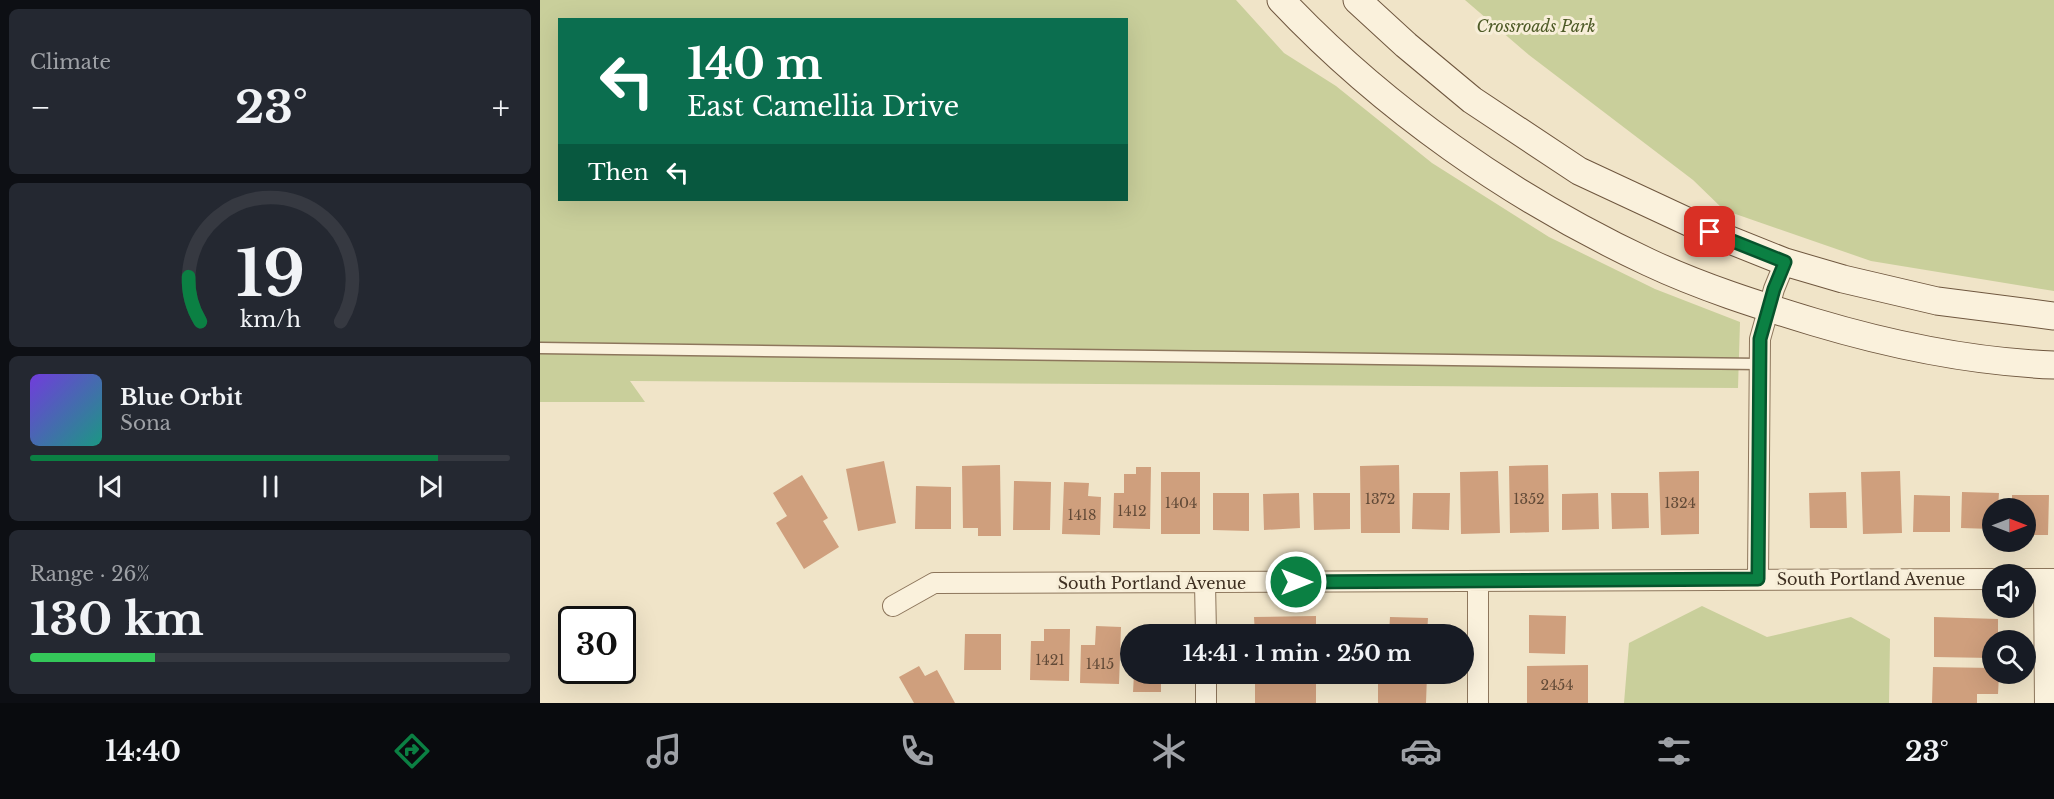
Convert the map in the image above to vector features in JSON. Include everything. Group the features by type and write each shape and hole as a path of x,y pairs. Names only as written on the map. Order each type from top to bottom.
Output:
{"main road":[{"path":"1281,0 1331,50 1400,107 1498,178 1547,210 1650,263 1769,309 1845,331 1946,353 2054,365"},
{"path":"1357,0 1406,45 1472,100 1579,171 1710,232 1785,262 1843,279 1928,299 2054,316"}],"street":[{"path":"1758,579 1760,339 1785,262"},
{"name":"South Portland Avenue","path":"893,606 934,583 1982,579"},
{"path":"2041,579 2045,703"},
{"path":"1478,581 1478,703"},
{"path":"1205,583 1206,624"},
{"path":"1206,684 1206,703"}],"lane":[{"path":"540,348 1759,364"}],"green space":[{"path":"540,0 1236,0 1284,53 1336,86 1432,163 1549,237 1655,289 1740,322 1738,388 630,381 645,402 540,402"},
{"name":"Crossroads Park","path":"1465,0 2054,0 2054,291 1871,261 1724,210 1693,180 1529,55"},
{"path":"1702,606 1767,637 1851,617 1890,639 1889,703 1624,703 1629,643"}],"building":[{"path":"884,461 896,523 858,531 846,469"},
{"path":"1000,465 1001,536 978,536 978,528 963,528 962,466"},
{"path":"1399,465 1400,533 1361,533 1360,466"},
{"path":"1548,465 1549,532 1510,533 1509,466"},
{"path":"1136,467 1151,467 1150,529 1113,528 1114,493 1124,493 1124,474 1136,474"},
{"path":"1498,471 1500,533 1461,534 1460,472"},
{"path":"1699,471 1699,534 1661,535 1659,472"},
{"path":"1900,471 1902,533 1863,534 1861,472"},
{"path":"1161,472 1200,472 1200,534 1161,534"},
{"path":"802,475 828,518 823,521 839,547 804,569 776,523 787,516 773,493"},
{"path":"1014,481 1051,482 1050,530 1013,530"},
{"path":"1064,482 1089,483 1088,496 1101,497 1100,535 1062,534"},
{"path":"916,486 951,487 951,529 915,529"},
{"path":"1846,492 1847,528 1810,528 1809,493"},
{"path":"1962,492 1999,493 1999,498 1982,498 1982,529 1961,528"},
{"path":"1213,493 1249,493 1249,531 1213,530"},
{"path":"1299,493 1300,528 1264,530 1263,494"},
{"path":"1313,493 1350,493 1350,529 1314,530"},
{"path":"1413,493 1450,493 1449,530 1412,529"},
{"path":"1598,493 1599,529 1562,530 1562,494"},
{"path":"1611,493 1648,493 1649,528 1612,529"},
{"path":"1914,495 1950,496 1950,532 1913,532"},
{"path":"2012,495 2049,495 2048,535 2036,535 2036,498 2012,498"},
{"path":"1529,615 1566,616 1565,654 1529,653"},
{"path":"1316,616 1316,624 1254,624 1254,617"},
{"path":"1390,617 1428,618 1428,624 1390,624"},
{"path":"1934,617 1998,619 1998,630 1982,630 1982,658 1934,657"},
{"path":"1096,626 1120,627 1119,684 1080,683 1081,645 1095,645"},
{"path":"1044,629 1070,629 1069,681 1030,680 1031,641 1044,641"},
{"path":"965,634 1001,634 1001,670 964,670"},
{"path":"1588,665 1588,703 1527,703 1527,666"},
{"path":"919,666 925,676 937,670 955,703 914,703 899,677"},
{"path":"1933,667 1982,668 1982,684 1998,684 1998,694 1977,694 1977,703 1932,703"},
{"path":"1133,684 1161,684 1161,692 1133,692"},
{"path":"1255,684 1316,684 1316,703 1255,703"},
{"path":"1378,684 1427,684 1426,703 1378,703"}],"route":[{"path":"1296,582 1758,579 1760,339 1774,289 1785,262 1710,232"}]}
